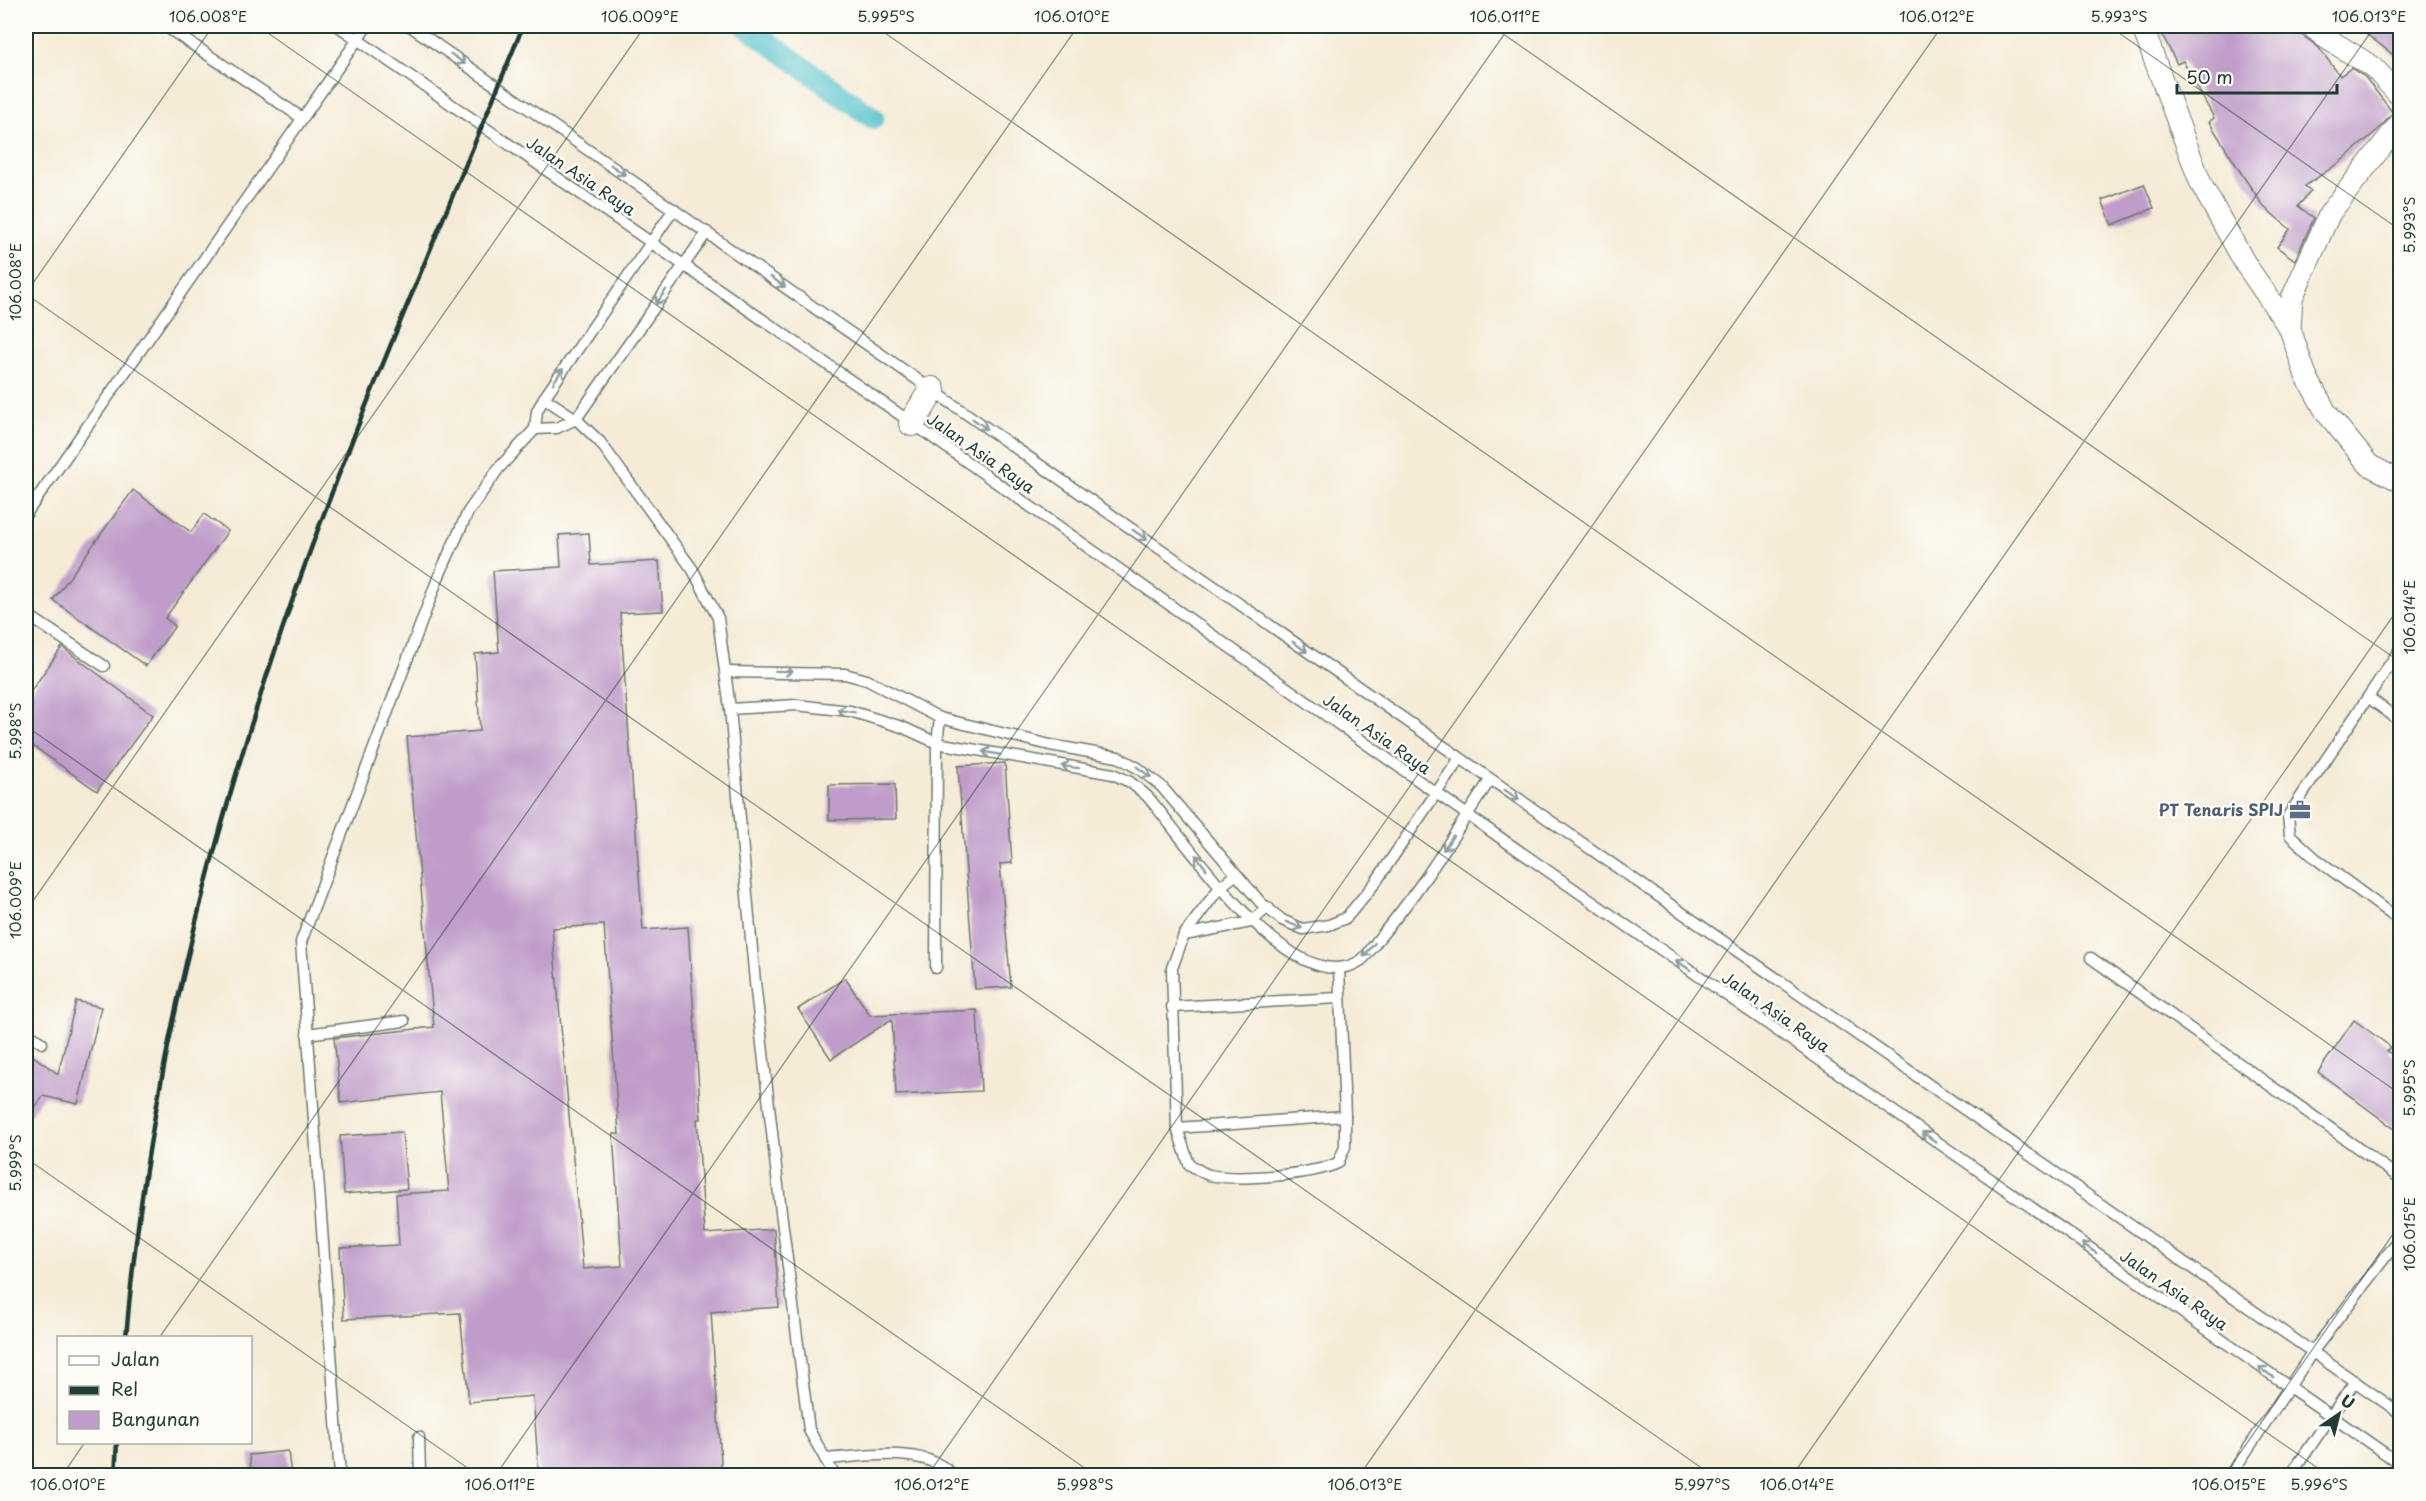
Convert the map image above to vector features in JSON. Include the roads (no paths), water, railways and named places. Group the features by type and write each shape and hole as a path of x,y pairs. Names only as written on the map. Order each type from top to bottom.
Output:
{"street":[{"path":"2142,26 2201,184 2246,265 2290,329 2306,376 2326,412 2369,465 2400,482"},
{"path":"2311,26 2373,67 2400,96"},
{"path":"2290,329 2292,298 2330,213 2400,123"},
{"path":"912,423 932,390"}],"lane":[{"path":"165,26 302,118"},
{"name":"Jalan Asia Raya","path":"338,26 912,423 1467,815 2400,1464"},
{"path":"26,514 367,26"},
{"name":"Jalan Asia Raya","path":"410,26 2400,1413"},
{"path":"340,1476 301,942 320,888 342,840 438,578 464,522 499,468 535,429 537,411 544,398 674,209"},
{"path":"535,429 557,428 576,419 707,232"},
{"path":"544,398 576,419 600,442 693,570 718,618 730,709 757,993 809,1430 835,1476"},
{"path":"26,614 104,666"},
{"path":"2400,649 2288,816 2290,835 2315,858 2400,921"},
{"path":"726,672 845,674 867,680 940,718 1050,745 1118,757 1138,768 1161,786 1236,875 1268,908 1282,920 1303,929 1329,925 1347,918 1375,883 1460,758"},
{"path":"2368,697 2400,721"},
{"path":"730,709 796,705 850,711 902,727 936,742 1113,774 1130,782 1147,796 1251,922 1280,946 1323,965 1339,968 1360,960 1408,905 1490,780"},
{"path":"936,968 936,742 940,718"},
{"path":"1236,875 1220,887 1184,935 1172,968 1177,1128 1189,1164 1207,1175 1232,1177 1320,1170 1338,1163 1345,1147 1338,998 1339,968"},
{"path":"1184,935 1251,922 1268,908"},
{"path":"2091,958 2400,1178"},
{"path":"1172,1007 1338,998"},
{"path":"307,1034 404,1021"},
{"path":"26,1032 42,1043"},
{"path":"1177,1128 1345,1116"},
{"path":"2230,1476 2313,1351 2400,1238"},
{"path":"2290,1476 2355,1381"},
{"path":"419,1437 420,1476"},
{"path":"825,1459 891,1456 923,1458 948,1469 954,1476"}],"waterway":[{"path":"746,26 873,118"}],"railway":[{"path":"126,1336 135,1247 148,1157 182,979 228,803 254,716 309,553 338,477 523,26"},
{"path":"115,1476 117,1444"}],"place":[{"name":"PT Tenaris SPIJ","path":"2300,810"}]}
